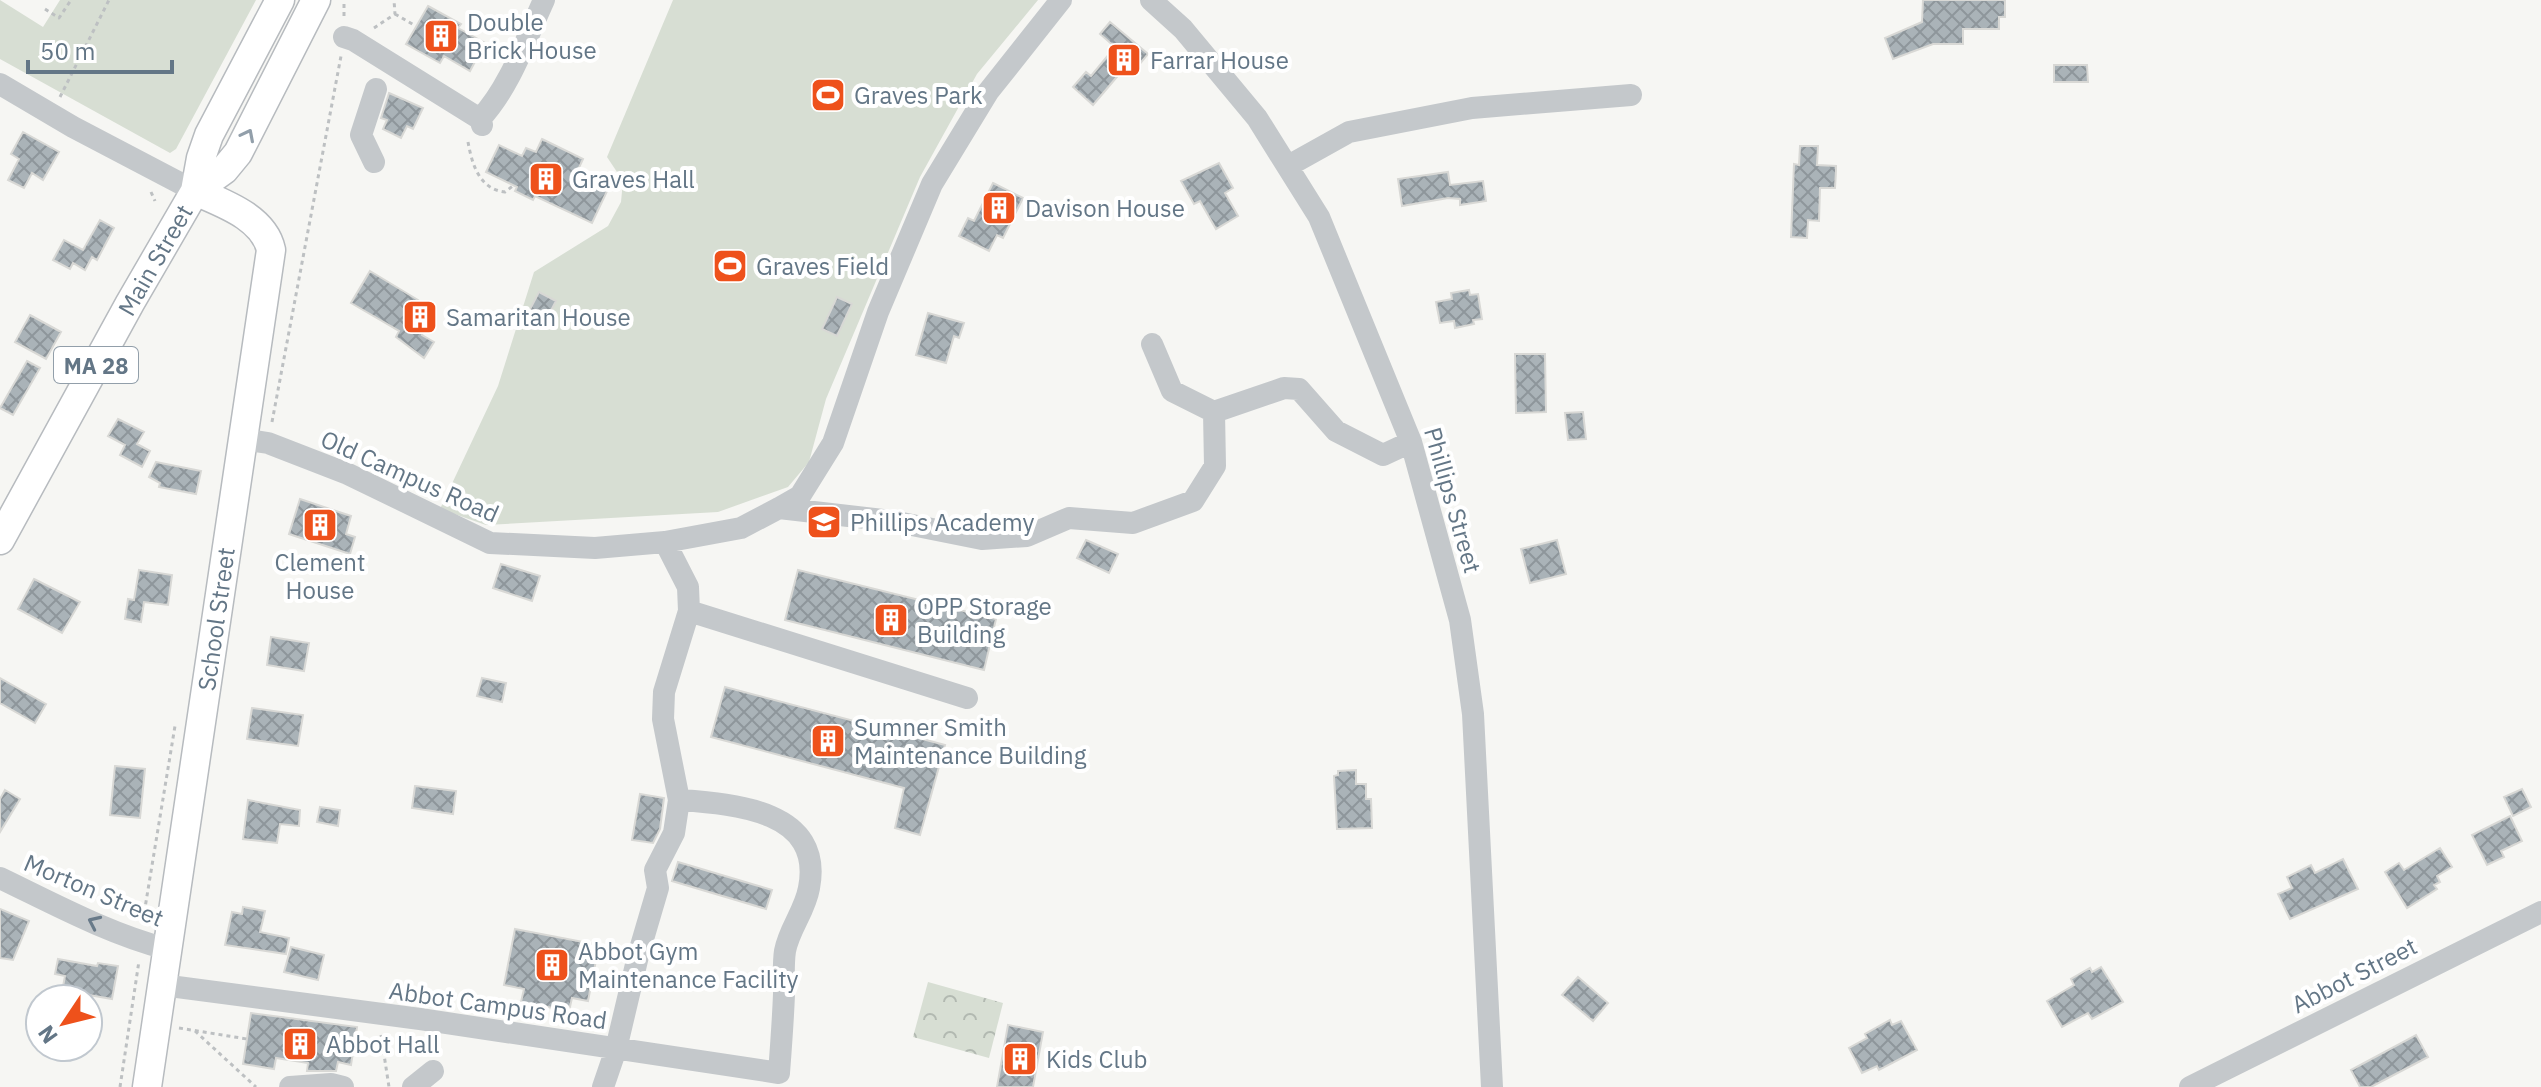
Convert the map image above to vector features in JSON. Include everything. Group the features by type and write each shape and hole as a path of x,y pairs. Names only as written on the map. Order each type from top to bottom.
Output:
{"main road":[{"name":"Main Street","path":"0,540 195,191 209,135 280,0"},
{"name":"Main Street","path":"195,191 224,170 238,153 316,0"},
{"name":"School Street","path":"147,1087 271,250 263,234 243,215 195,191"}],"street":[{"path":"344,37 353,40 476,125 491,107 511,71 544,0"},
{"name":"Old Campus Road","path":"242,439 268,443 348,474 490,543 595,548 665,542 741,528 779,508 800,496 833,443 878,312 932,184 988,92 1061,0"},
{"name":"Phillips Street","path":"1151,0 1183,29 1233,87 1270,136 1319,217 1411,442 1460,620 1473,714 1492,1087"},
{"path":"0,84 73,127 195,191"},
{"path":"374,162 361,135 376,89"},
{"path":"1288,166 1349,132 1472,108 1631,95"},
{"path":"1152,344 1172,391 1214,412 1284,388 1299,389 1336,431 1383,455 1411,442"},
{"path":"779,508 892,521 982,539 1027,536 1069,518 1133,523 1193,501 1215,466 1214,412"},
{"name":"Abbot Campus Road","path":"162,985 616,1049 658,888 655,870 674,833 679,800 663,719 664,692 689,611 688,587 665,542"},
{"path":"689,611 967,698"},
{"path":"603,1087 616,1049 779,1073 785,950 804,910 811,863 799,833 770,816 734,804 679,800"},
{"name":"Morton Street","path":"0,878 110,929 167,949"},
{"name":"Abbot Street","path":"2190,1087 2541,912"},
{"path":"413,1087 433,1071"},
{"path":"290,1087 331,1084 343,1087"}],"path":[{"path":"45,9 59,18 71,0"},
{"path":"60,98 109,0"},
{"path":"271,428 344,37 344,0"},
{"path":"394,0 395,14"},
{"path":"344,37 365,34 395,14"},
{"path":"395,14 414,25"},
{"path":"476,125 472,164 484,183 494,191 505,192 514,185"},
{"path":"148,187 155,201"},
{"path":"120,1087 140,957"},
{"path":"378,1014 389,1087"},
{"path":"179,1028 247,1039"},
{"path":"195,1031 256,1087"}],"green space":[{"path":"0,0 43,27 60,0 256,0 176,149 170,153 0,59"},
{"path":"673,0 1038,0 977,74 920,177 826,399 809,462 788,487 718,512 486,525 440,509 498,386 534,272 608,226 621,202 623,181 607,157"},
{"path":"928,982 1003,1003 989,1058 913,1037"}],"building":[{"path":"1923,0 2005,0 2005,17 1999,17 1999,29 1963,29 1963,44 1933,44 1893,59 1885,38 1922,22"},
{"name":"Double Brick House","path":"428,6 461,24 458,28 485,43 470,71 444,56 440,63 406,44"},
{"name":"Farrar House","path":"1110,22 1148,54 1134,71 1127,65 1093,105 1073,87 1086,72 1091,76 1115,47 1100,34"},
{"path":"2054,65 2087,65 2088,82 2054,82"},
{"path":"389,93 423,108 413,129 407,126 401,138 383,129 387,120 381,118"},
{"path":"23,132 59,152 43,180 32,173 24,188 8,180 19,159 11,154"},
{"name":"Graves Hall","path":"542,139 583,159 577,172 609,187 592,223 535,196 533,200 515,191 517,187 486,172 499,145 522,156 526,148 536,152"},
{"path":"1800,146 1818,146 1817,165 1836,166 1835,188 1820,188 1819,221 1808,220 1807,238 1791,237 1794,164 1799,165"},
{"path":"1219,163 1233,188 1225,193 1238,216 1216,229 1200,201 1194,204 1181,181"},
{"path":"1448,172 1450,185 1483,181 1486,201 1460,205 1460,199 1448,198 1402,206 1398,179"},
{"name":"Davison House","path":"993,183 1023,198 1003,238 997,235 989,251 959,236 968,218 974,221"},
{"path":"100,220 114,228 97,260 92,257 85,270 73,263 70,269 53,260 64,240 83,250"},
{"name":"Samaritan House","path":"370,271 418,300 415,305 431,314 422,335 434,342 424,358 396,337 399,331 351,303"},
{"path":"1469,290 1470,295 1478,294 1482,319 1455,328 1454,321 1440,323 1436,302 1452,299 1451,293"},
{"path":"539,292 556,301 545,322 528,313"},
{"path":"837,297 852,304 837,336 822,329"},
{"path":"928,313 964,323 959,338 954,336 946,363 916,355"},
{"path":"30,315 61,332 46,359 15,342"},
{"path":"1515,354 1545,354 1546,412 1516,413"},
{"path":"27,361 40,368 13,415 0,408"},
{"path":"1583,412 1586,439 1568,440 1565,413"},
{"path":"118,419 144,432 137,444 150,451 142,467 120,455 125,445 108,436"},
{"path":"156,462 201,471 196,494 159,487 160,483 149,477"},
{"name":"Clement House","path":"300,499 351,516 346,534 355,537 350,554 289,534"},
{"path":"1086,540 1118,554 1109,573 1077,558"},
{"path":"1557,540 1566,574 1530,583 1521,549"},
{"path":"501,564 540,576 532,601 493,588"},
{"path":"139,570 172,575 168,605 144,602 141,622 125,619 128,599 134,600"},
{"name":"OPP Storage Building","path":"798,570 996,619 984,670 785,620"},
{"path":"34,579 80,602 62,633 18,609"},
{"path":"271,637 309,643 304,671 267,665"},
{"path":"0,678 46,704 35,723 0,703"},
{"path":"482,678 506,683 502,702 477,696"},
{"name":"Sumner Smith Maintenance Building","path":"725,687 945,745 920,835 895,828 904,788 711,737"},
{"path":"252,708 303,715 298,746 247,739"},
{"path":"115,766 145,769 140,818 110,815"},
{"path":"1356,770 1356,784 1366,784 1366,799 1371,799 1372,828 1337,829 1334,776 1338,775 1338,771"},
{"path":"415,786 456,791 453,814 412,808"},
{"path":"2522,789 2531,807 2513,816 2504,797"},
{"path":"5,790 20,799 0,832 0,799"},
{"path":"640,794 664,798 660,829 653,843 632,840"},
{"path":"248,800 300,810 299,826 280,824 277,843 243,839"},
{"path":"320,807 340,810 338,826 317,822"},
{"path":"2510,816 2522,841 2501,851 2504,857 2487,865 2472,835"},
{"path":"2440,848 2452,867 2437,876 2440,882 2434,885 2437,889 2407,908 2385,872 2399,863 2404,870"},
{"path":"2343,859 2358,889 2290,919 2278,894 2292,888 2287,877 2311,865 2315,873"},
{"path":"678,862 772,890 766,909 672,881"},
{"path":"243,907 265,911 260,932 289,938 286,954 225,945 232,912 242,914"},
{"path":"0,909 29,921 13,960 0,958"},
{"name":"Abbot Gym Maintenance Facility","path":"515,929 599,945 588,1001 572,998 569,1011 521,1002 524,989 504,985"},
{"path":"291,947 324,955 318,980 284,972"},
{"path":"58,959 97,966 98,963 118,966 112,999 104,998 104,983 64,983 65,976 55,974"},
{"path":"2101,967 2123,1002 2092,1019 2088,1013 2062,1027 2047,1001 2074,985 2071,979 2090,968 2092,972"},
{"path":"1578,977 1608,1003 1593,1021 1562,995"},
{"name":"Abbot Hall","path":"251,1013 357,1027 351,1065 338,1062 336,1071 307,1071 308,1063 276,1058 274,1069 243,1064"},
{"path":"1890,1020 1892,1025 1901,1021 1917,1050 1879,1070 1877,1066 1862,1073 1849,1048 1867,1038 1865,1034"},
{"name":"Kids Club","path":"1008,1025 1043,1032 1033,1087 997,1087"},
{"path":"2416,1035 2428,1057 2371,1087 2360,1087 2351,1070"}],"place":[{"name":"Double Brick House","path":"441,36"},
{"name":"Farrar House","path":"1124,60"},
{"name":"Graves Park","path":"828,95"},
{"name":"Graves Hall","path":"546,179"},
{"name":"Davison House","path":"999,208"},
{"name":"Graves Field","path":"730,266"},
{"name":"Samaritan House","path":"420,317"},
{"name":"Phillips Academy","path":"824,522"},
{"name":"Clement House","path":"320,525"},
{"name":"OPP Storage Building","path":"891,620"},
{"name":"Sumner Smith Maintenance Building","path":"828,741"},
{"name":"Abbot Gym Maintenance Facility","path":"552,965"},
{"name":"Abbot Hall","path":"300,1044"},
{"name":"Kids Club","path":"1020,1059"}]}
